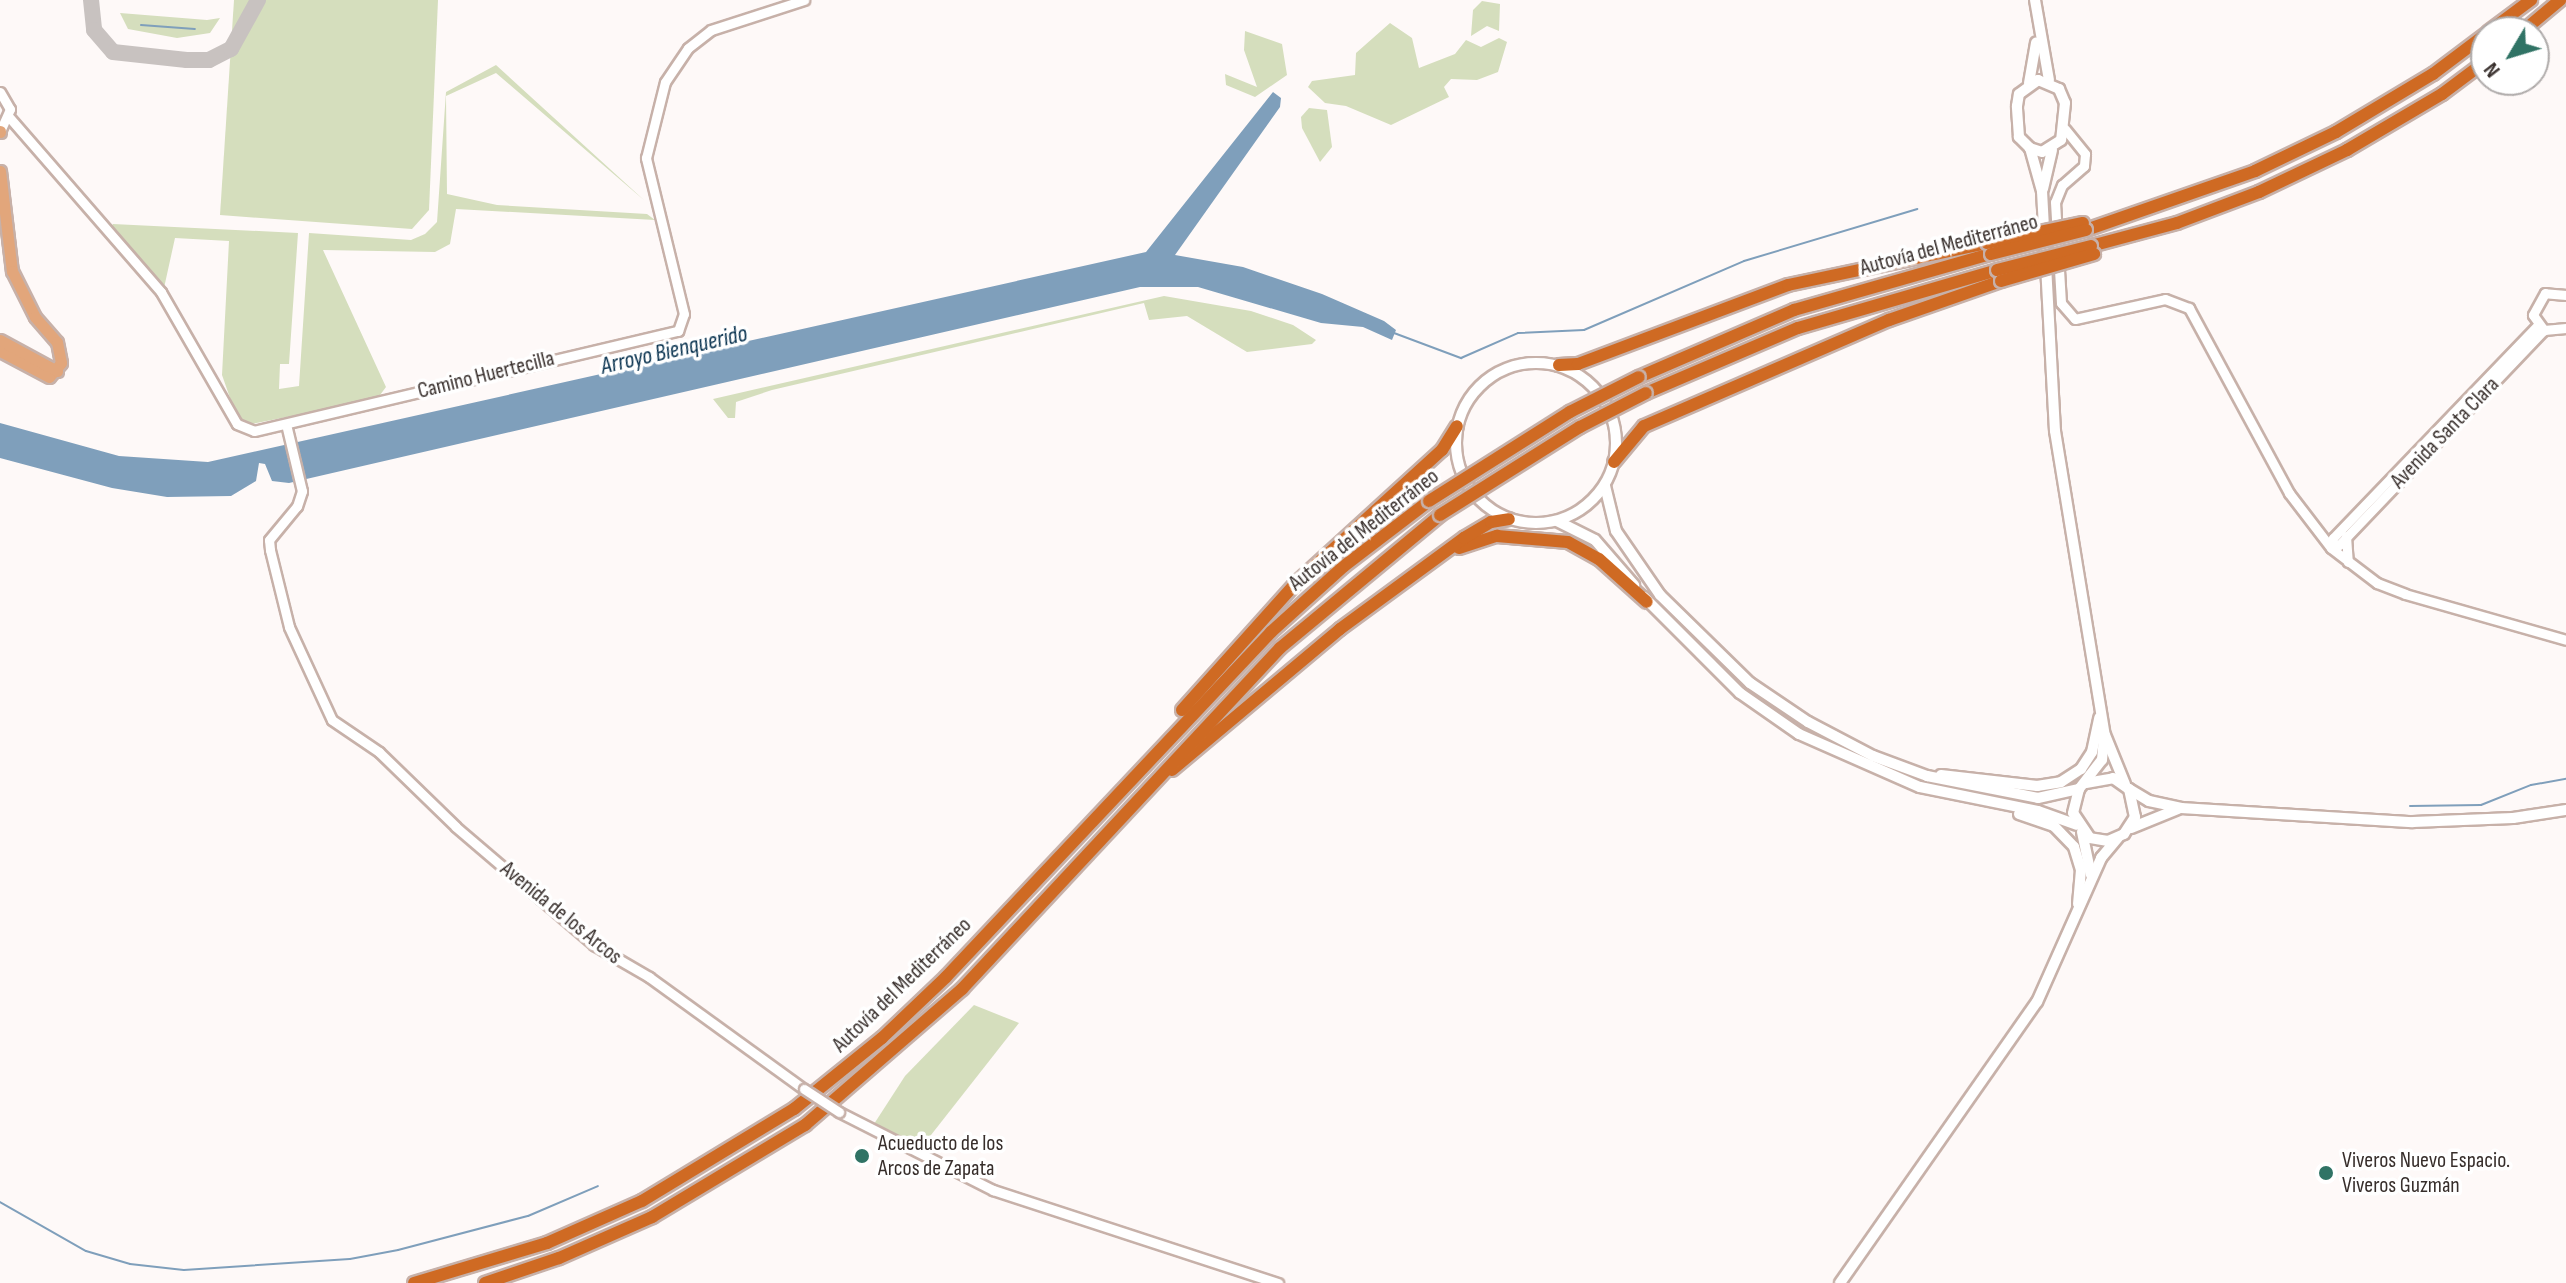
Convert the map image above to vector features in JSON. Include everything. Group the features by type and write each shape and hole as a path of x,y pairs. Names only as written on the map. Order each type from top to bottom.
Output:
{"highway":[{"path":"2510,16 2531,0"},
{"path":"2541,16 2560,0"},
{"path":"1559,365 1578,364 1697,315 1788,285 1989,249 2152,209 2255,171 2336,132 2433,74 2470,46"},
{"name":"Autovía del Mediterráneo","path":"485,1283 559,1258 652,1217 805,1125 962,989 1280,648 1354,581 1440,515 1580,427 1646,393 1798,328 2092,250 2259,192 2347,150 2442,94 2470,73"},
{"name":"Autovía del Mediterráneo","path":"414,1283 547,1243 642,1201 794,1109 882,1038 946,977 1271,632 1344,566 1429,501 1570,412 1639,377 1794,310 1989,249"},
{"path":"1614,462 1644,426 1999,275"},
{"path":"1108,802 1294,585 1442,450 1457,426"},
{"path":"1121,815 1281,675 1431,562 1491,522 1509,519"},
{"path":"1431,562 1497,536 1568,542 1599,559 1647,602"}],"main road":[{"path":"2035,0 2038,37 2049,80 2065,103 2065,129 2052,150 2042,191"},
{"path":"2038,37 2029,83 2017,106 2019,137 2030,148 2042,191 2055,431 2105,735 2102,760 2073,804 2089,850 2091,880"},
{"path":"2029,83 2049,80"},
{"path":"2030,148 2052,150"},
{"path":"0,171 12,271 35,317 57,342 61,363 53,372"},
{"path":"0,340 53,372"},
{"path":"0,351 53,372"},
{"path":"1557,521 1581,510 1605,486 1614,462 1616,429 1609,408 1588,382 1559,365 1537,362 1494,373 1467,401 1457,426 1461,472 1488,508 1509,519 1557,521 1595,540 1647,602 1740,693 1799,734 1868,768 2054,826 2074,847 2081,870 2077,922"},
{"path":"1605,486 1616,531 1660,595 1702,640 1750,683 1808,722 1924,775 2038,798 2104,777 2127,786 2149,801 2181,808 2413,822 2513,818 2566,810"},
{"path":"1924,775 2037,786 2061,782 2081,769 2092,752 2100,700"},
{"path":"2105,735 2136,804 2129,829"},
{"path":"1982,803 2038,811 2079,828 2097,840 2118,838"},
{"path":"1840,1283 2037,1002 2077,922 2091,880 2118,838 2154,814 2181,808"}],"street":[{"name":"Camino Huertecilla","path":"0,92 19,133 161,292 237,424 254,431 678,331 684,314 646,158 665,82 688,48 711,30 804,0"},
{"path":"1,130 9,117"},
{"path":"2065,129 2085,154 2084,166 2062,185 2055,202 2061,303 2075,319 2165,299 2189,308 2289,493 2316,533 2348,562 2377,583 2405,594 2566,640"},
{"name":"Camino Huertecilla","path":"1,130 19,133"},
{"path":"2566,293 2555,290 2538,298 2533,315 2541,328 2566,328"},
{"name":"Avenida Santa Clara","path":"2331,546 2541,328"},
{"name":"Avenida de los Arcos","path":"286,424 301,488 297,506 269,540 289,627 332,720 379,752 456,827 594,945 649,977 839,1112 993,1190 1278,1283"},
{"path":"2316,533 2344,534 2348,562"}],"green space":[{"path":"234,0 438,0 429,210 412,229 220,215"},
{"path":"1482,1 1500,4 1499,31 1487,26 1471,36 1473,10"},
{"path":"120,13 207,20 220,18 210,33 177,38 128,29"},
{"path":"1390,23 1412,38 1419,68 1455,54 1466,40 1481,47 1499,38 1507,42 1498,72 1477,80 1451,79 1444,87 1449,97 1391,125 1346,106 1325,103 1308,87 1312,81 1355,75 1356,53"},
{"path":"1245,31 1282,44 1287,75 1255,97 1226,85 1225,74 1257,87 1244,50"},
{"path":"496,65 645,201 496,73 446,96 447,194 497,205 647,214 655,220 456,209 450,244 435,252 323,250 386,387 377,399 246,425 236,415 222,375 229,241 175,238 164,288 109,230 113,224 298,233 289,364 280,364 279,389 299,386 309,233 411,240 425,234 437,222 446,92"},
{"path":"1309,108 1327,110 1332,147 1320,162 1302,128 1301,117"},
{"path":"1164,296 1251,311 1293,325 1316,340 1312,344 1247,352 1187,316 1149,320 1144,303 772,390 736,402 735,418 728,418 713,399"},
{"path":"974,1005 1019,1023 920,1149 874,1124 905,1076"}],"water":[{"path":"1273,92 1281,98 1280,107 1175,255 1243,267 1322,294 1384,321 1396,330 1392,340 1363,327 1321,323 1198,287 1140,287 289,483 272,481 265,464 259,463 256,481 231,496 167,497 112,488 0,458 0,423 119,456 208,462 1146,252"}],"waterway":[{"path":"141,25 195,29"},
{"path":"1394,333 1461,358 1518,333 1584,330 1744,261 1917,209"},
{"path":"2410,806 2481,805 2531,785 2566,779"},
{"path":"0,1202 86,1251 130,1264 184,1270 350,1259 398,1250 528,1216 598,1186"}],"taxiway":[{"path":"91,0 94,30 113,52 187,60 209,60 231,49 258,0"}],"place":[{"name":"Acueducto de los Arcos de Zapata","path":"862,1156"},
{"name":"Viveros Nuevo Espacio. Viveros Guzmán","path":"2326,1173"}],"water label":[{"name":"Arroyo Bienquerido","path":"674,350"}]}
